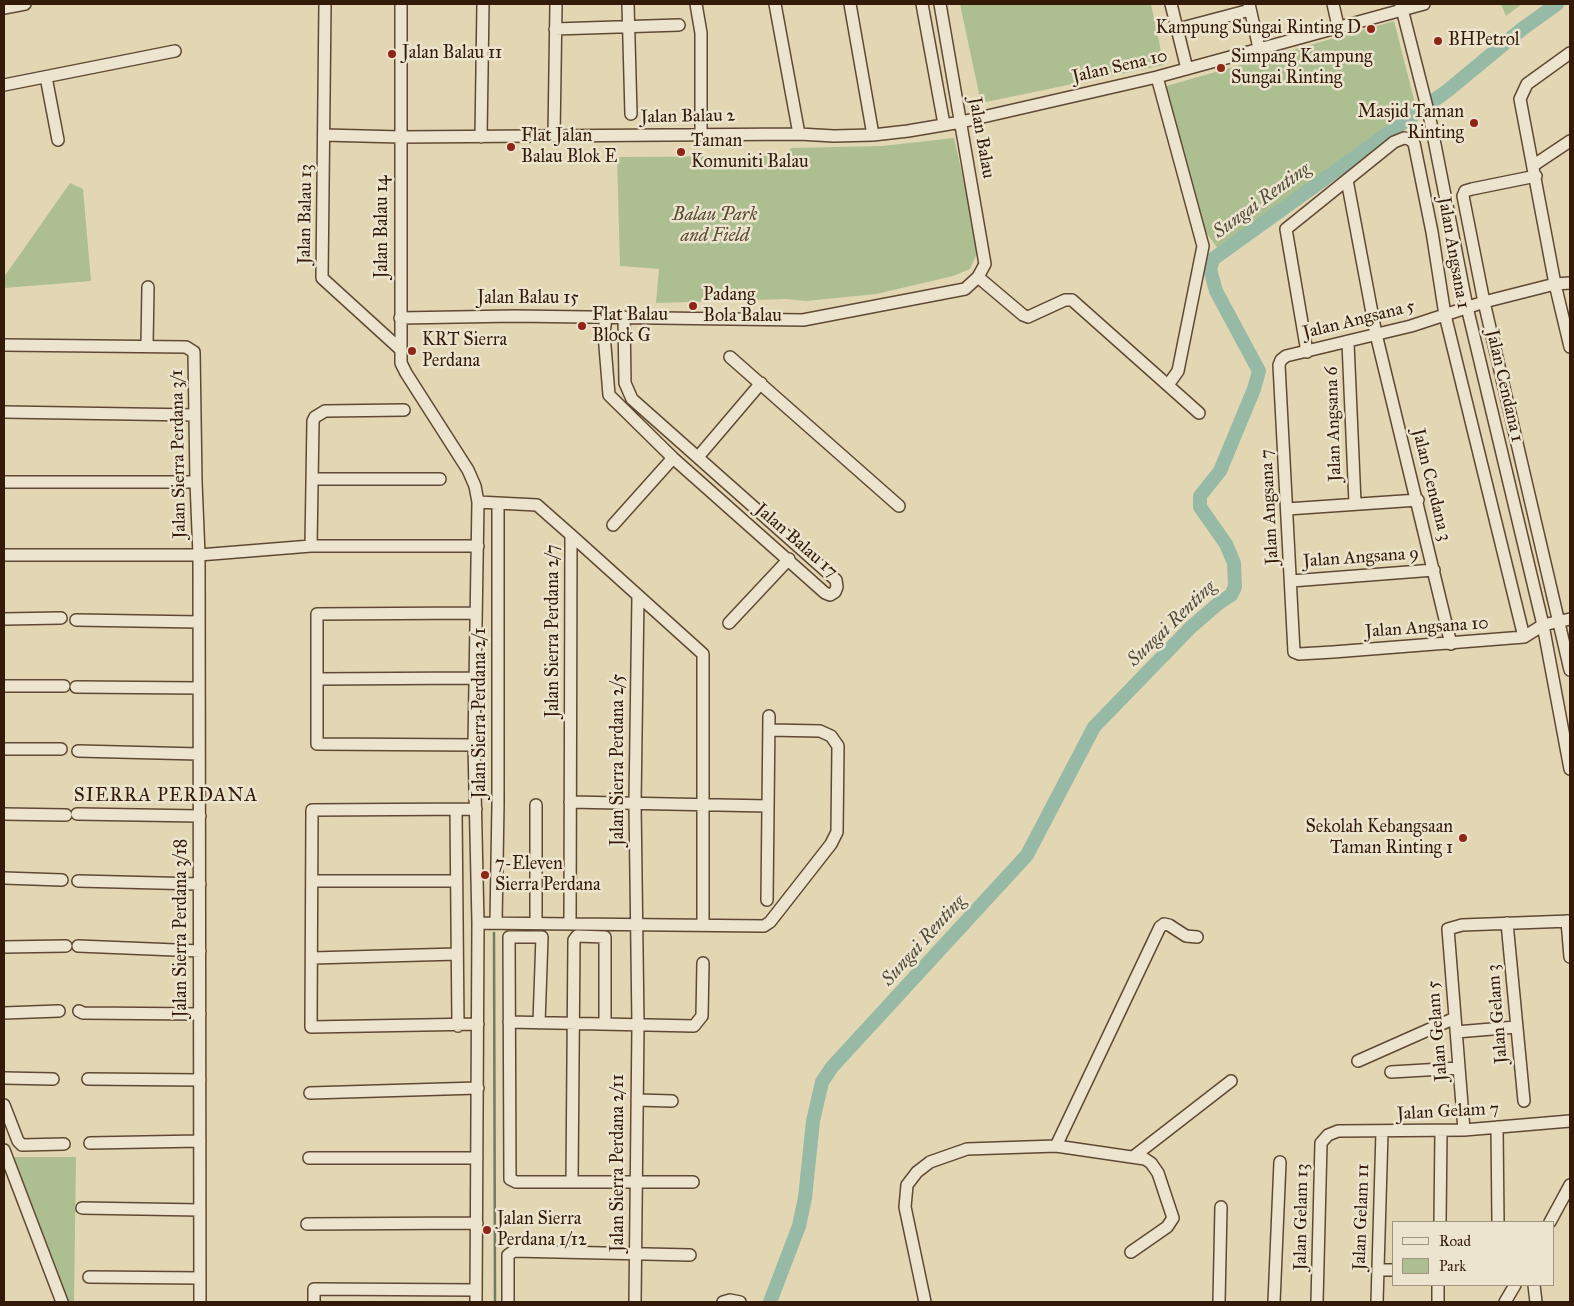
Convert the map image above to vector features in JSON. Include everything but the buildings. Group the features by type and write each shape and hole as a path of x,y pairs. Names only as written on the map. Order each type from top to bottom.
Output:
{"street":[{"path":"4,8 25,4"},
{"name":"Jalan Balau 13","path":"325,4 322,278 400,349"},
{"path":"401,4 401,137"},
{"path":"481,137 483,4"},
{"path":"554,136 556,4"},
{"path":"628,4 630,114"},
{"path":"696,4 701,33 701,134"},
{"path":"775,4 799,134"},
{"path":"850,4 873,135"},
{"path":"922,4 944,124"},
{"name":"Jalan Balau","path":"940,4 985,264 978,277"},
{"path":"1172,4 1187,69"},
{"path":"1333,4 1338,26"},
{"name":"Jalan Sena 10","path":"961,122 1157,77 1401,7 1424,4"},
{"path":"1178,29 1250,7 1258,48"},
{"name":"Jalan Cendana 1","path":"1401,7 1421,80 1467,307 1543,625 1570,769"},
{"path":"555,29 679,25"},
{"path":"4,85 174,51"},
{"path":"1570,53 1527,84 1520,99 1555,284 1570,347"},
{"path":"46,77 58,140"},
{"path":"1157,77 1203,246 1178,371 1168,385"},
{"name":"Jalan Balau 2","path":"324,135 401,137 701,134 873,135 961,122"},
{"name":"Jalan Balau 14","path":"401,137 401,363 468,470 475,486 478,502 474,745 478,923 476,1302"},
{"name":"Jalan Angsana 1","path":"1347,180 1394,142 1409,138 1414,143 1446,315 1524,637"},
{"path":"1535,171 1570,141"},
{"name":"Jalan Cendana 1","path":"1535,171 1465,191 1463,196 1484,302 1565,620 1570,670"},
{"path":"1306,352 1285,231 1347,180"},
{"name":"Jalan Cendana 3","path":"1347,180 1376,334 1418,500 1451,644"},
{"path":"978,277 1023,316 1028,317 1065,300 1072,300 1200,413"},
{"name":"Jalan Balau 15","path":"400,318 624,317 803,320 965,289 978,277"},
{"name":"Jalan Angsana 5","path":"1281,360 1446,315 1484,302 1555,284 1570,283"},
{"path":"4,345 147,346 148,287"},
{"name":"Jalan Balau 17","path":"606,317 604,334 609,395 673,458 825,593 835,592 837,587 836,580 632,399 626,390 624,317"},
{"name":"Jalan Angsana 6","path":"1348,343 1355,503"},
{"name":"Jalan Sierra Perdana 3/1","path":"147,346 186,347 194,352 199,555"},
{"path":"730,358 761,383 899,506"},
{"name":"Jalan Angsana 7","path":"1281,360 1279,365 1294,652"},
{"path":"698,457 761,383"},
{"path":"311,546 314,479 313,421 318,414 325,411 404,410"},
{"path":"4,412 195,415"},
{"path":"613,525 673,458"},
{"path":"314,479 440,479"},
{"path":"4,482 196,482"},
{"path":"1288,509 1418,500"},
{"name":"Jalan Sierra Perdana 2/7","path":"478,502 537,505 571,535 570,923"},
{"name":"Jalan Sierra Perdana 2/1","path":"496,923 498,504"},
{"path":"571,535 703,654 703,925"},
{"path":"4,555 199,555 311,546 478,546"},
{"name":"Jalan Sierra Perdana 3/18","path":"199,555 200,1302"},
{"path":"729,623 788,559"},
{"name":"Jalan Angsana 9","path":"1291,581 1434,570"},
{"name":"Jalan Sierra Perdana 2/5","path":"638,596 635,803 638,1025"},
{"path":"474,745 317,744 317,614 476,613"},
{"path":"4,619 61,618"},
{"path":"76,620 199,622"},
{"name":"Jalan Angsana 10","path":"1294,652 1299,654 1524,637 1543,625 1565,620"},
{"path":"318,679 475,678"},
{"path":"4,686 64,686"},
{"path":"76,688 199,688"},
{"path":"767,900 769,716"},
{"path":"478,923 764,926 770,922 831,844 837,832 838,746 834,739 820,731 769,730"},
{"path":"4,749 61,749"},
{"path":"78,751 200,754"},
{"path":"570,802 768,806"},
{"path":"536,805 536,923"},
{"path":"476,809 312,810 311,1027 458,1026 478,1024"},
{"path":"456,810 458,1026"},
{"path":"4,814 200,816"},
{"path":"4,878 62,880"},
{"path":"78,881 200,884"},
{"path":"312,881 456,881"},
{"path":"1506,923 1569,921 1570,957"},
{"name":"Jalan Gelam 5","path":"1464,1130 1448,929 1462,925 1506,923"},
{"name":"Jalan Gelam 3","path":"1506,923 1524,1101"},
{"path":"1056,1146 1160,927 1164,924 1168,925 1186,936 1197,937"},
{"path":"572,1182 574,940 576,936 603,935 605,937 605,1024"},
{"path":"539,1023 542,937 509,938 510,1179 516,1182 693,1182"},
{"path":"4,947 72,946 200,951"},
{"path":"312,958 457,954"},
{"path":"509,1022 694,1026 702,1016 703,964"},
{"path":"4,1013 59,1011"},
{"path":"79,1011 200,1014"},
{"path":"1358,1061 1455,1018"},
{"name":"Jalan Sierra Perdana 2/11","path":"635,1302 638,1025"},
{"path":"1456,1032 1516,1027"},
{"path":"1391,1072 1459,1068"},
{"path":"4,1078 53,1078"},
{"path":"88,1079 200,1080"},
{"path":"1133,1157 1231,1081"},
{"path":"310,1093 478,1088"},
{"path":"637,1100 672,1101"},
{"path":"4,1105 18,1141 22,1145 64,1144"},
{"name":"Jalan Gelam 7","path":"1328,1135 1338,1131 1441,1132 1570,1121"},
{"path":"1497,1128 1498,1221"},
{"name":"Jalan Gelam 11","path":"1377,1302 1382,1132"},
{"path":"1440,1221 1441,1132"},
{"name":"Jalan Gelam 13","path":"1318,1302 1321,1143 1328,1135"},
{"path":"90,1143 200,1141"},
{"path":"925,1302 905,1207 908,1185 917,1172 930,1162 967,1149 1056,1146 1145,1159 1158,1173 1173,1218 1167,1227 1131,1252"},
{"path":"4,1150 62,1302"},
{"path":"309,1158 477,1158"},
{"path":"1274,1302 1280,1162"},
{"path":"1551,1221 1570,1185"},
{"path":"1219,1302 1222,1207"},
{"path":"82,1208 200,1210"},
{"path":"308,1224 477,1223"},
{"path":"508,1302 508,1255 514,1251 690,1255"},
{"path":"1378,1270 1392,1270"},
{"path":"88,1277 200,1278"},
{"path":"1438,1286 1438,1302"},
{"path":"1505,1302 1514,1286"},
{"path":"1534,1286 1536,1302"},
{"path":"314,1302 314,1289 476,1290"},
{"path":"723,1302 730,1300 740,1302"}],"green space":[{"path":"960,4 1151,4 1164,65 981,103"},
{"path":"1501,4 1522,4 1506,16"},
{"path":"1394,21 1419,119 1225,258 1204,230 1163,87"},
{"name":"Balau Park and Field","path":"954,138 976,236 977,253 970,269 953,276 876,294 806,301 786,299 656,303 659,269 620,266 617,157 786,156 791,148 882,146"},
{"path":"70,183 83,189 91,281 4,288 4,277"},
{"path":"13,1157 76,1157 74,1302 69,1302"}],"waterway":[{"name":"Sungai Renting","path":"770,1302 799,1226 805,1198 813,1121 822,1082 832,1067 1027,855 1094,727 1191,627 1231,595 1235,587 1234,563 1226,544 1200,507 1200,496 1220,471 1254,389 1259,371 1216,291 1210,269 1213,259 1447,91 1522,29 1557,4"},
{"path":"494,933 495,1302"}],"place":[{"name":"Kampung Sungai Rinting D","path":"1371,29"},
{"name":"BHPetrol","path":"1438,41"},
{"name":"Jalan Balau 11","path":"392,54"},
{"name":"Simpang Kampung Sungai Rinting","path":"1221,68"},
{"name":"Masjid Taman Rinting","path":"1474,123"},
{"name":"Flat Jalan Balau Blok E","path":"511,147"},
{"name":"Taman Komuniti Balau","path":"681,152"},
{"name":"Padang Bola Balau","path":"693,306"},
{"name":"Flat Balau Block G","path":"582,326"},
{"name":"KRT Sierra Perdana","path":"412,351"},
{"name":"Sekolah Kebangsaan Taman Rinting 1","path":"1463,838"},
{"name":"7-Eleven Sierra Perdana","path":"485,875"},
{"name":"Jalan Sierra Perdana 1/12","path":"487,1230"}],"district":[{"name":"SIERRA PERDANA","path":"166,796"}]}
